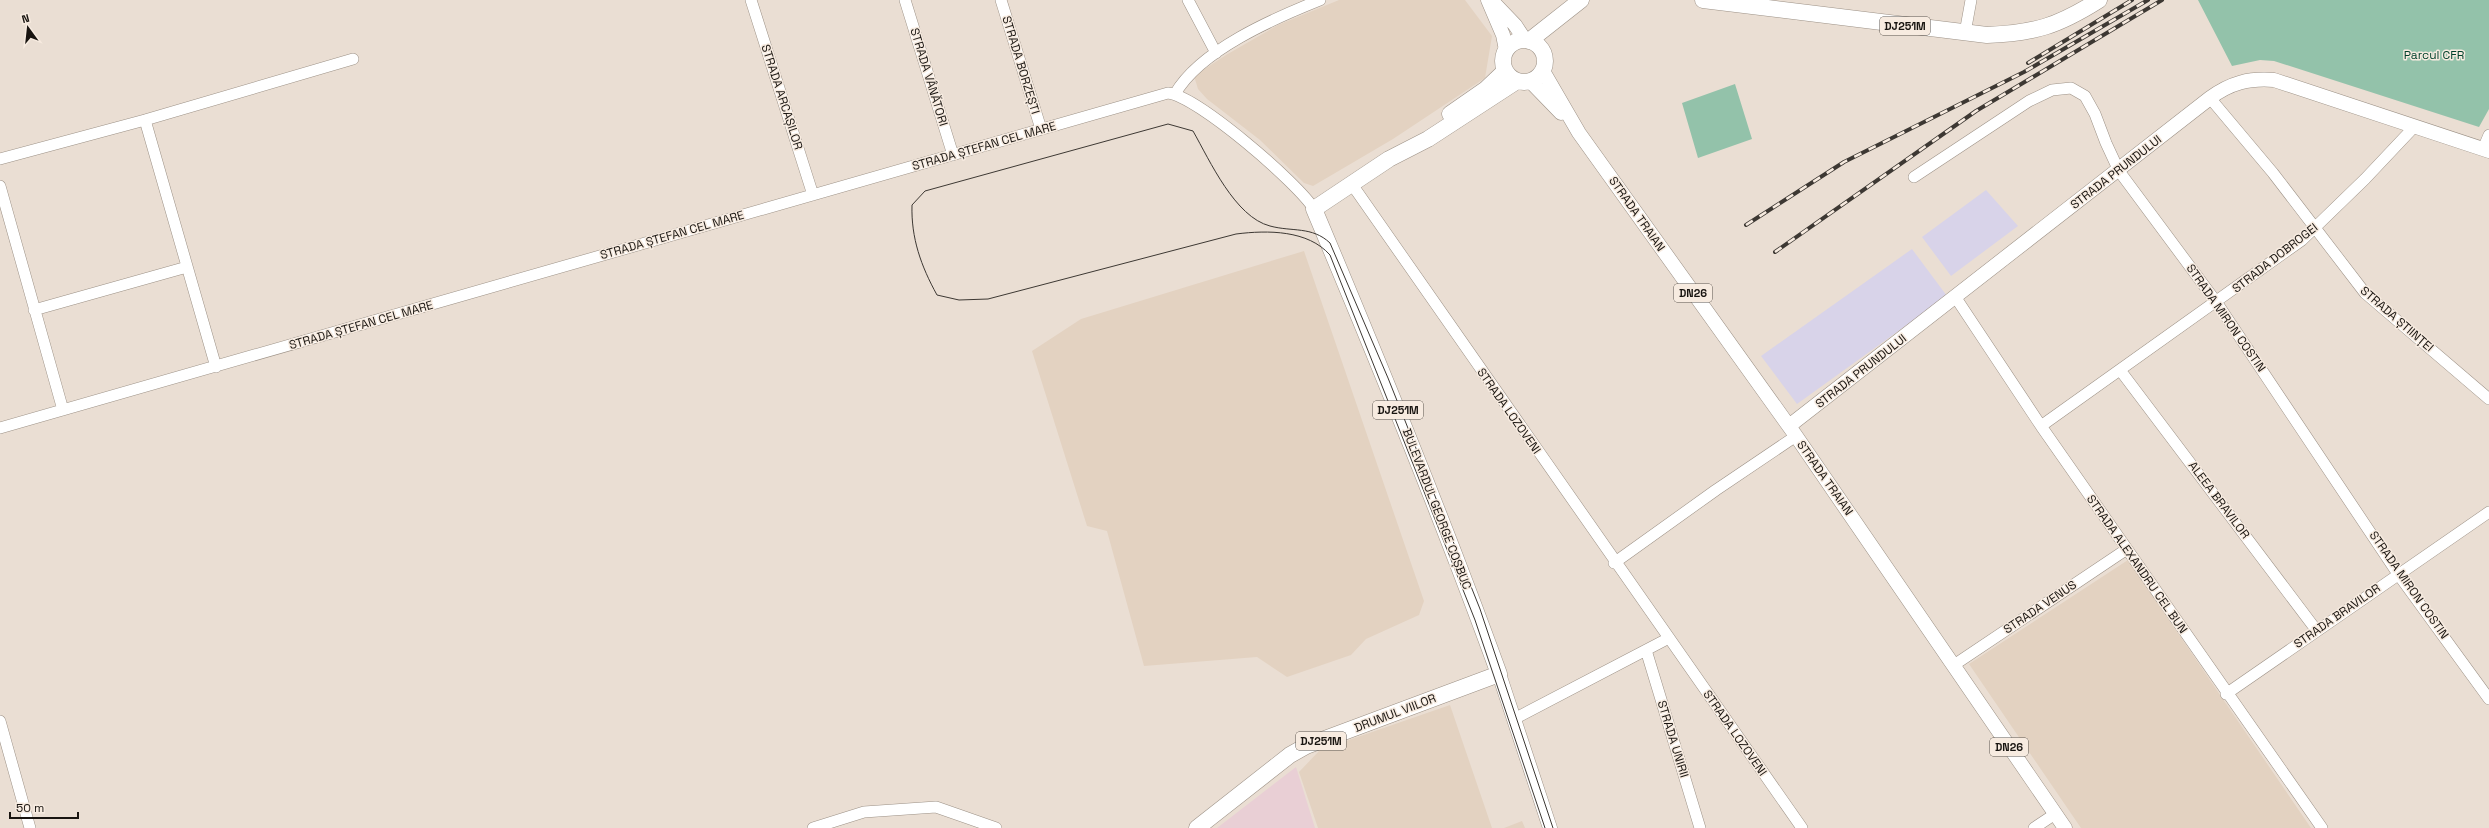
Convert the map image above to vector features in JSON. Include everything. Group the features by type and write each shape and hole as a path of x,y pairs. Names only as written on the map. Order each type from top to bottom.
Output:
{"highway":[{"path":"1527,41 1581,0"},
{"name":"DJ251M","path":"1705,0 1769,4 1987,35 2028,33 2060,22 2093,2"},
{"path":"1388,159 1418,135 1486,89 1505,71 1503,60 1506,50 1518,41 1527,41 1542,51 1548,26"},
{"name":"DN26","path":"1542,51 1545,60 1543,70"},
{"path":"1314,209 1388,159 1447,127 1543,70"},
{"name":"DN26","path":"1505,71 1524,81"},
{"name":"BULEVARDUL GEORGE COȘBUC","path":"1314,209 1387,381 1478,613 1499,674"},
{"name":"DRUMUL VIILOR","path":"1197,828 1290,755 1306,746 1499,674"}],"main road":[{"path":"1489,0 1515,25 1527,41"},
{"path":"1489,0 1503,35 1506,50"},
{"name":"STRADA TRAIAN","path":"1543,70 1580,133 1792,431 2065,828"},
{"name":"STRADA PRUNDULUI","path":"1792,431 1956,298 2221,90 2246,80 2274,80 2486,150"},
{"name":"STRADA TRAIAN","path":"1524,81 1580,133"},
{"name":"BULEVARDUL GEORGE COȘBUC","path":"1499,674 1550,828"}],"street":[{"name":"STRADA ARCAȘILOR","path":"751,0 813,195"},
{"name":"STRADA VÂNĂTORI","path":"905,0 952,155"},
{"name":"STRADA BORZEȘTI","path":"1001,0 1041,129"},
{"path":"1188,0 1216,53"},
{"path":"1175,94 1188,75 1216,53 1264,24 1320,0"},
{"path":"1965,33 1971,0"},
{"path":"0,158 145,120 353,59"},
{"name":"STRADA MIRON COSTIN","path":"1914,177 2029,101 2052,90 2070,88 2085,96 2119,171 2217,303 2398,574 2489,699"},
{"name":"STRADA ȘTEFAN CEL MARE","path":"0,428 1155,96 1175,94"},
{"name":"BULEVARDUL GEORGE COȘBUC","path":"1175,94 1198,106 1238,137 1301,193 1314,209"},
{"name":"STRADA ȘTIINȚEI","path":"2210,98 2273,173 2365,293 2489,399"},
{"path":"145,120 216,366"},
{"name":"STRADA DOBROGEI","path":"2041,426 2217,303 2316,228 2415,126"},
{"path":"2486,150 2489,135"},
{"name":"STRADA LOZOVENI","path":"1351,183 1614,563 1669,638 1802,828"},
{"path":"0,186 63,410"},
{"path":"34,310 187,267"},
{"name":"STRADA ALEXANDRU CEL BUN","path":"1956,298 2041,426 2226,694 2322,828"},
{"name":"ALEEA BRAVILOR","path":"2120,370 2317,631"},
{"name":"STRADA PRUNDULUI","path":"1614,563 1716,490 1792,431"},
{"name":"STRADA BRAVILOR","path":"2226,694 2489,512"},
{"name":"STRADA VENUS","path":"1954,665 2127,549"},
{"path":"1514,719 1669,638"},
{"name":"STRADA UNIRII","path":"1646,650 1700,828"},
{"path":"0,721 30,828"},
{"path":"813,828 864,812 936,807 996,828"},
{"path":"2034,828 2054,814"}],"shaded area":[{"path":"1339,0 1465,0 1492,36 1485,78 1393,139 1313,186 1304,183 1260,140 1207,99 1198,89 1194,76 1226,55 1278,25"},
{"path":"1986,190 2018,226 1951,276 1922,237"},
{"path":"1912,249 1947,296 1797,404 1761,356"},
{"path":"1304,251 1424,601 1419,615 1366,639 1351,655 1287,677 1257,657 1144,666 1107,531 1087,526 1032,351 1081,319"},
{"path":"2128,560 2311,828 2081,828 1969,664"},
{"path":"1450,705 1492,828 1318,828 1299,772 1320,750"},
{"path":"1296,767 1315,828 1217,828"},
{"path":"1522,821 1525,828 1504,828"}],"green space":[{"name":"Parcul CFR","path":"2198,0 2489,0 2489,109 2479,127 2274,61 2260,60 2232,66"},
{"path":"1735,84 1752,139 1698,158 1682,103"}],"tram line":[{"path":"1545,828 1475,620 1330,255 1321,247 1299,236 1274,232 1236,234 988,299 959,300 937,295 918,252 913,229 912,205 925,191 1168,124 1193,131 1225,186 1235,200 1257,221 1278,228 1302,230 1316,234 1330,243 1388,378 1480,609 1553,828"}],"railway":[{"path":"2028,63 2132,0"},
{"path":"1746,225 1844,162 2024,72 2148,0"},
{"path":"1775,252 1976,111 2162,0"}]}
